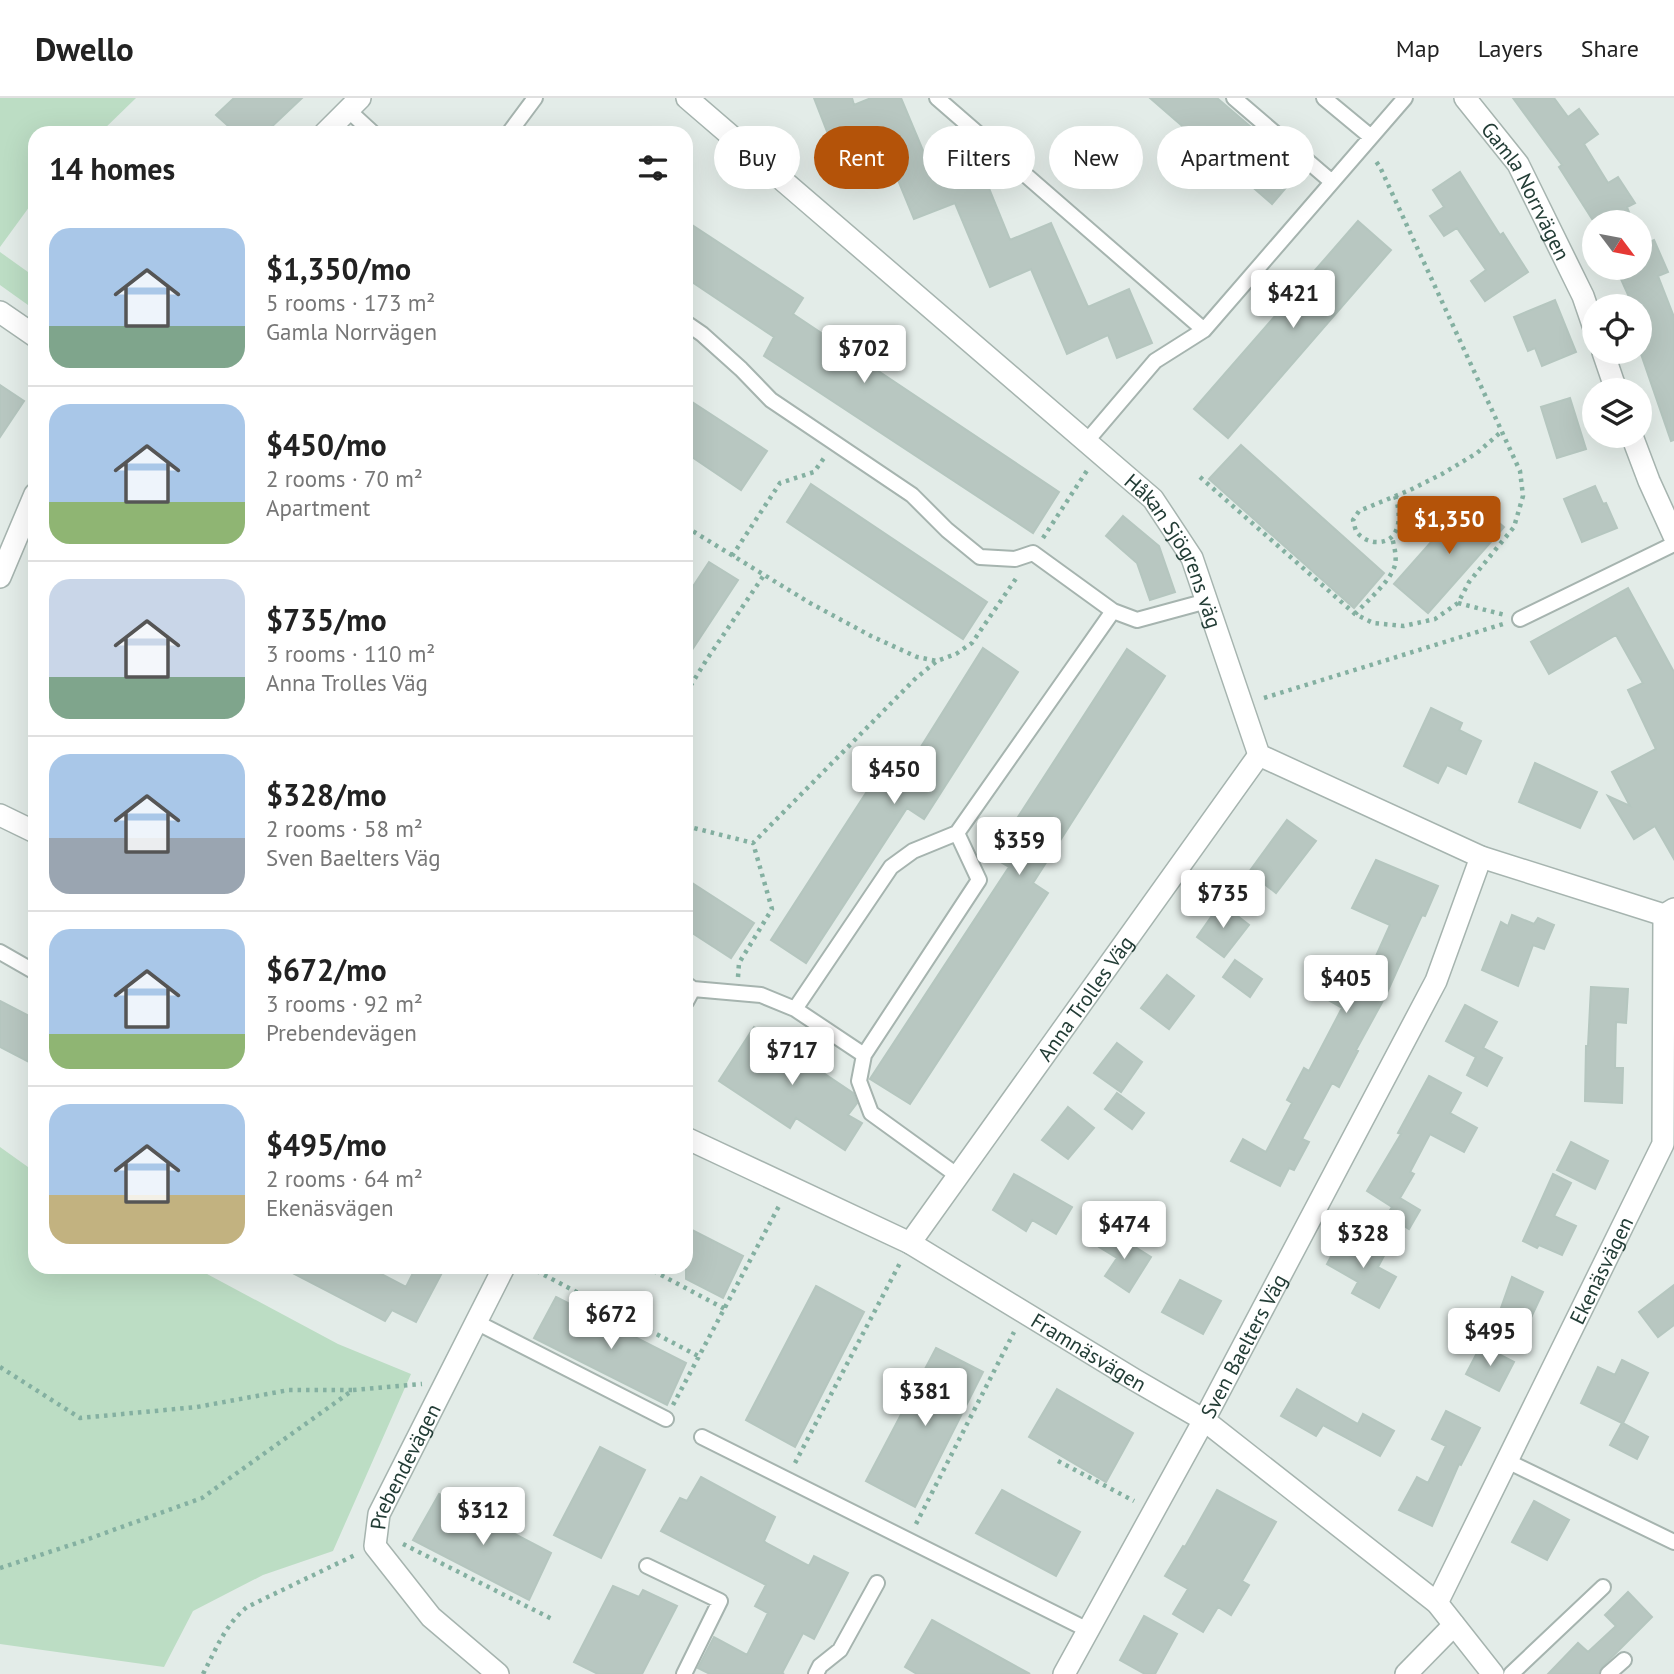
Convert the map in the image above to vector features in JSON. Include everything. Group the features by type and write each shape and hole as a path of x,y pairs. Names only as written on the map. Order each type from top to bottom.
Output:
{"street":[{"name":"Håkan Sjögrens väg","path":"687,98 1153,499 1192,558 1259,755"},
{"name":"Gamla Norrvägen","path":"1465,98 1518,164 1582,294"},
{"path":"332,126 354,104"},
{"path":"0,312 28,331"},
{"path":"1637,448 1674,536"},
{"path":"0,577 28,511"},
{"path":"1259,755 1480,857 1669,912"},
{"name":"Anna Trolles Väg","path":"910,1243 1259,755"},
{"path":"0,815 28,829"},
{"name":"Sven Baelters Väg","path":"1064,1674 1204,1420 1436,981 1480,857"},
{"name":"Ekenäsvägen","path":"1437,1603 1507,1461 1668,1152 1669,912"},
{"name":"Framnäsvägen","path":"693,1141 910,1243 1204,1420 1437,1603 1493,1674"},
{"name":"Prebendevägen","path":"498,1674 431,1617 376,1538 379,1514 500,1274"},
{"path":"1406,1674 1454,1625"}],"lane":[{"path":"514,126 535,98"},
{"path":"937,98 1204,330"},
{"path":"1234,98 1332,183"},
{"path":"1324,98 1368,141"},
{"path":"1092,447 1155,361 1204,330 1405,98"},
{"path":"354,104 368,126"},
{"path":"693,328 741,369 771,400 912,495 947,530 980,557 1015,559 1033,553 1113,611 1137,620 1207,601"},
{"path":"1520,619 1674,544"},
{"path":"795,1009 891,867 913,851 957,834 1113,611"},
{"path":"957,834 979,880 864,1055 859,1081 871,1113 958,1176"},
{"path":"0,952 28,968"},
{"path":"693,991 761,995 795,1009 864,1055"},
{"path":"476,1322 666,1419"},
{"path":"702,1437 1088,1630"},
{"path":"1507,1461 1674,1542"},
{"path":"647,1566 720,1601 684,1674"},
{"path":"816,1674 820,1666 840,1650 877,1583"},
{"path":"1511,1674 1603,1587"},
{"path":"1608,1674 1624,1660"}],"path":[{"path":"1200,477 1355,614 1373,623 1404,626 1435,619 1458,603 1469,582 1514,527 1523,496 1520,471 1368,141"},
{"path":"1392,537 1382,542 1368,541 1357,533 1353,520 1359,510 1442,474 1477,453 1502,431"},
{"path":"732,556 780,483 814,471 835,443"},
{"path":"753,843 916,678 937,661 956,654 972,643 1033,553 1092,447"},
{"path":"1355,614 1385,583 1395,567 1392,537 1400,517 1395,496"},
{"path":"693,531 810,603 871,636 917,657 937,661"},
{"path":"693,681 764,575"},
{"path":"1458,603 1520,619"},
{"path":"1242,705 1520,619"},
{"path":"693,827 753,843"},
{"path":"736,992 739,963 772,909 753,843"},
{"path":"666,1419 790,1186"},
{"path":"787,1480 910,1243"},
{"path":"542,1274 699,1357"},
{"path":"659,1274 725,1308"},
{"path":"908,1540 1024,1312"},
{"path":"0,1367 80,1418 197,1407 289,1390 353,1390 445,1382"},
{"path":"0,1568 202,1498 353,1390"},
{"path":"1058,1461 1154,1511"},
{"path":"203,1674 225,1630 247,1607 376,1538 552,1619"}],"green space":[{"path":"0,98 136,98 107,126 28,126 28,209 0,247"},
{"path":"0,252 28,272 28,305 0,285"},
{"path":"0,1147 28,1167 28,1274 207,1274 338,1344 411,1374 333,1551 263,1575 193,1611 164,1667 0,1644"}],"building":[{"path":"234,98 302,98 272,126 228,126 216,115"},
{"path":"814,98 852,98 854,105 871,98 901,98 923,151 923,189 989,189 1010,240 1051,223 1088,307 1129,289 1152,343 1117,358 1108,335 1067,354 1031,269 990,287 955,203 914,219 902,189 909,189 909,126 825,126"},
{"path":"1150,98 1217,98 1250,126 1182,126"},
{"path":"1513,98 1554,98 1568,117 1579,109 1598,134 1584,144 1608,183 1618,177 1635,203 1627,207 1628,210 1586,210 1559,167 1562,165"},
{"path":"1460,172 1500,235 1503,233 1528,272 1485,301 1471,281 1486,270 1457,228 1444,236 1430,216 1444,207 1433,190"},
{"path":"1255,189 1285,189 1272,204"},
{"path":"1358,221 1391,250 1228,438 1194,409"},
{"path":"693,226 803,298 793,314 1059,492 1033,533 764,356 774,337 693,283"},
{"path":"1654,240 1668,272 1658,276 1674,317 1674,440 1671,441 1652,386 1652,378 1649,378 1644,364 1652,364 1652,294 1628,294 1621,280 1652,280"},
{"path":"1555,300 1576,352 1542,366 1535,348 1528,351 1514,317"},
{"path":"0,385 24,401 0,437"},
{"path":"1570,398 1582,436 1582,448 1586,449 1557,458 1541,407"},
{"path":"693,403 767,451 741,490 693,458"},
{"path":"1241,445 1384,573 1354,608 1209,479"},
{"path":"811,484 987,602 963,639 787,522"},
{"path":"1595,486 1617,528 1582,542 1564,499"},
{"path":"1470,498 1504,527 1428,613 1394,584"},
{"path":"1123,516 1159,546 1175,592 1150,600 1137,563 1106,536"},
{"path":"709,562 738,580 693,648 693,586"},
{"path":"1628,588 1674,672 1674,859 1655,826 1634,839 1608,796 1630,806 1612,772 1656,749 1628,690 1643,683 1616,635 1549,674 1531,642"},
{"path":"983,648 1018,672 924,819 907,808 806,963 771,940 873,782 892,793"},
{"path":"1127,649 1165,676 1033,883 1048,893 910,1104 870,1079 1009,867 992,857"},
{"path":"1431,708 1462,723 1459,730 1481,741 1466,774 1447,765 1438,783 1404,766"},
{"path":"1535,763 1597,792 1580,828 1519,802"},
{"path":"1287,820 1316,841 1276,893 1249,872"},
{"path":"1376,860 1438,886 1385,997 1356,1050 1358,1051 1339,1087 1332,1083 1302,1139 1309,1142 1294,1170 1289,1168 1280,1186 1231,1161 1243,1139 1266,1152 1292,1103 1287,1100 1304,1068 1309,1071 1342,1008 1311,990 1327,965 1363,985 1390,925 1352,908"},
{"path":"693,884 754,923 731,958 693,934"},
{"path":"1221,903 1249,925 1224,957 1197,937"},
{"path":"1512,915 1534,924 1538,918 1554,925 1544,949 1533,945 1518,986 1482,970 1501,922 1508,926"},
{"path":"1235,960 1262,979 1250,997 1223,977"},
{"path":"1167,975 1194,996 1169,1029 1141,1008"},
{"path":"1591,987 1628,989 1626,1023 1616,1022 1615,1068 1623,1068 1622,1103 1585,1101"},
{"path":"0,1001 28,1015 28,1061 0,1047"},
{"path":"1465,1005 1497,1022 1483,1048 1502,1058 1487,1086 1467,1075 1476,1057 1446,1041"},
{"path":"754,1027 772,1038 776,1031 819,1058 813,1066 853,1093 857,1103 848,1115 862,1123 845,1150 796,1118 790,1128 719,1081"},
{"path":"1117,1043 1142,1062 1121,1092 1094,1073"},
{"path":"1429,1076 1461,1093 1450,1113 1477,1128 1464,1152 1430,1134 1410,1172 1414,1174 1400,1198 1420,1210 1409,1229 1387,1215 1392,1207 1367,1191 1401,1134 1398,1133"},
{"path":"1117,1093 1144,1113 1132,1129 1105,1109"},
{"path":"1068,1107 1094,1128 1068,1159 1042,1140"},
{"path":"1571,1142 1608,1161 1595,1189 1557,1170"},
{"path":"1014,1174 1072,1207 1056,1234 1032,1220 1026,1231 993,1210"},
{"path":"1553,1174 1571,1183 1554,1216 1576,1226 1562,1255 1523,1241"},
{"path":"693,1231 743,1256 723,1298 686,1279 686,1274 693,1274"},
{"path":"1110,1231 1151,1257 1129,1292 1105,1276 1117,1258 1099,1247"},
{"path":"1341,1237 1365,1250 1369,1243 1386,1252 1378,1267 1396,1277 1379,1308 1352,1293 1358,1282 1327,1264"},
{"path":"294,1274 381,1274 406,1287 412,1274 441,1274 416,1322 392,1310 385,1321"},
{"path":"1512,1277 1543,1292 1529,1322 1501,1308"},
{"path":"1180,1280 1221,1301 1203,1334 1162,1312"},
{"path":"1674,1285 1674,1325 1658,1337 1639,1312"},
{"path":"816,1286 864,1312 795,1447 746,1420"},
{"path":"556,1297 686,1363 667,1405 534,1338"},
{"path":"1481,1345 1514,1362 1499,1391 1466,1374"},
{"path":"936,1348 983,1372 915,1507 866,1481"},
{"path":"1622,1360 1648,1373 1623,1423 1648,1437 1637,1459 1610,1445 1622,1423 1581,1403 1598,1367 1615,1375"},
{"path":"1057,1389 1133,1433 1106,1482 1029,1437"},
{"path":"1297,1389 1358,1424 1363,1414 1394,1431 1380,1456 1323,1425 1316,1436 1281,1416"},
{"path":"1446,1411 1480,1428 1461,1465 1459,1464 1432,1526 1399,1510 1417,1477 1428,1483 1446,1446 1432,1439"},
{"path":"600,1447 645,1470 601,1558 554,1535"},
{"path":"701,1477 775,1517 764,1541 766,1543 809,1566 814,1556 848,1573 814,1639 803,1633 782,1673 784,1674 710,1674 698,1668 714,1637 747,1655 768,1613 755,1606 766,1585 661,1531 680,1498 687,1501"},
{"path":"1002,1490 1080,1532 1056,1576 976,1533"},
{"path":"1217,1490 1276,1522 1242,1581 1249,1585 1231,1615 1218,1607 1203,1632 1173,1614 1188,1589 1165,1576 1183,1546 1185,1547"},
{"path":"439,1494 551,1553 529,1600 413,1540"},
{"path":"1534,1501 1569,1520 1547,1560 1512,1542"},
{"path":"613,1586 639,1597 643,1590 677,1606 642,1674 598,1674 574,1662"},
{"path":"1628,1592 1652,1617 1602,1667 1599,1674 1548,1674 1578,1643 1588,1652 1616,1626 1605,1615"},
{"path":"1144,1616 1177,1634 1155,1674 1145,1674 1120,1660"},
{"path":"932,1620 1030,1674 917,1674 905,1667"}]}
